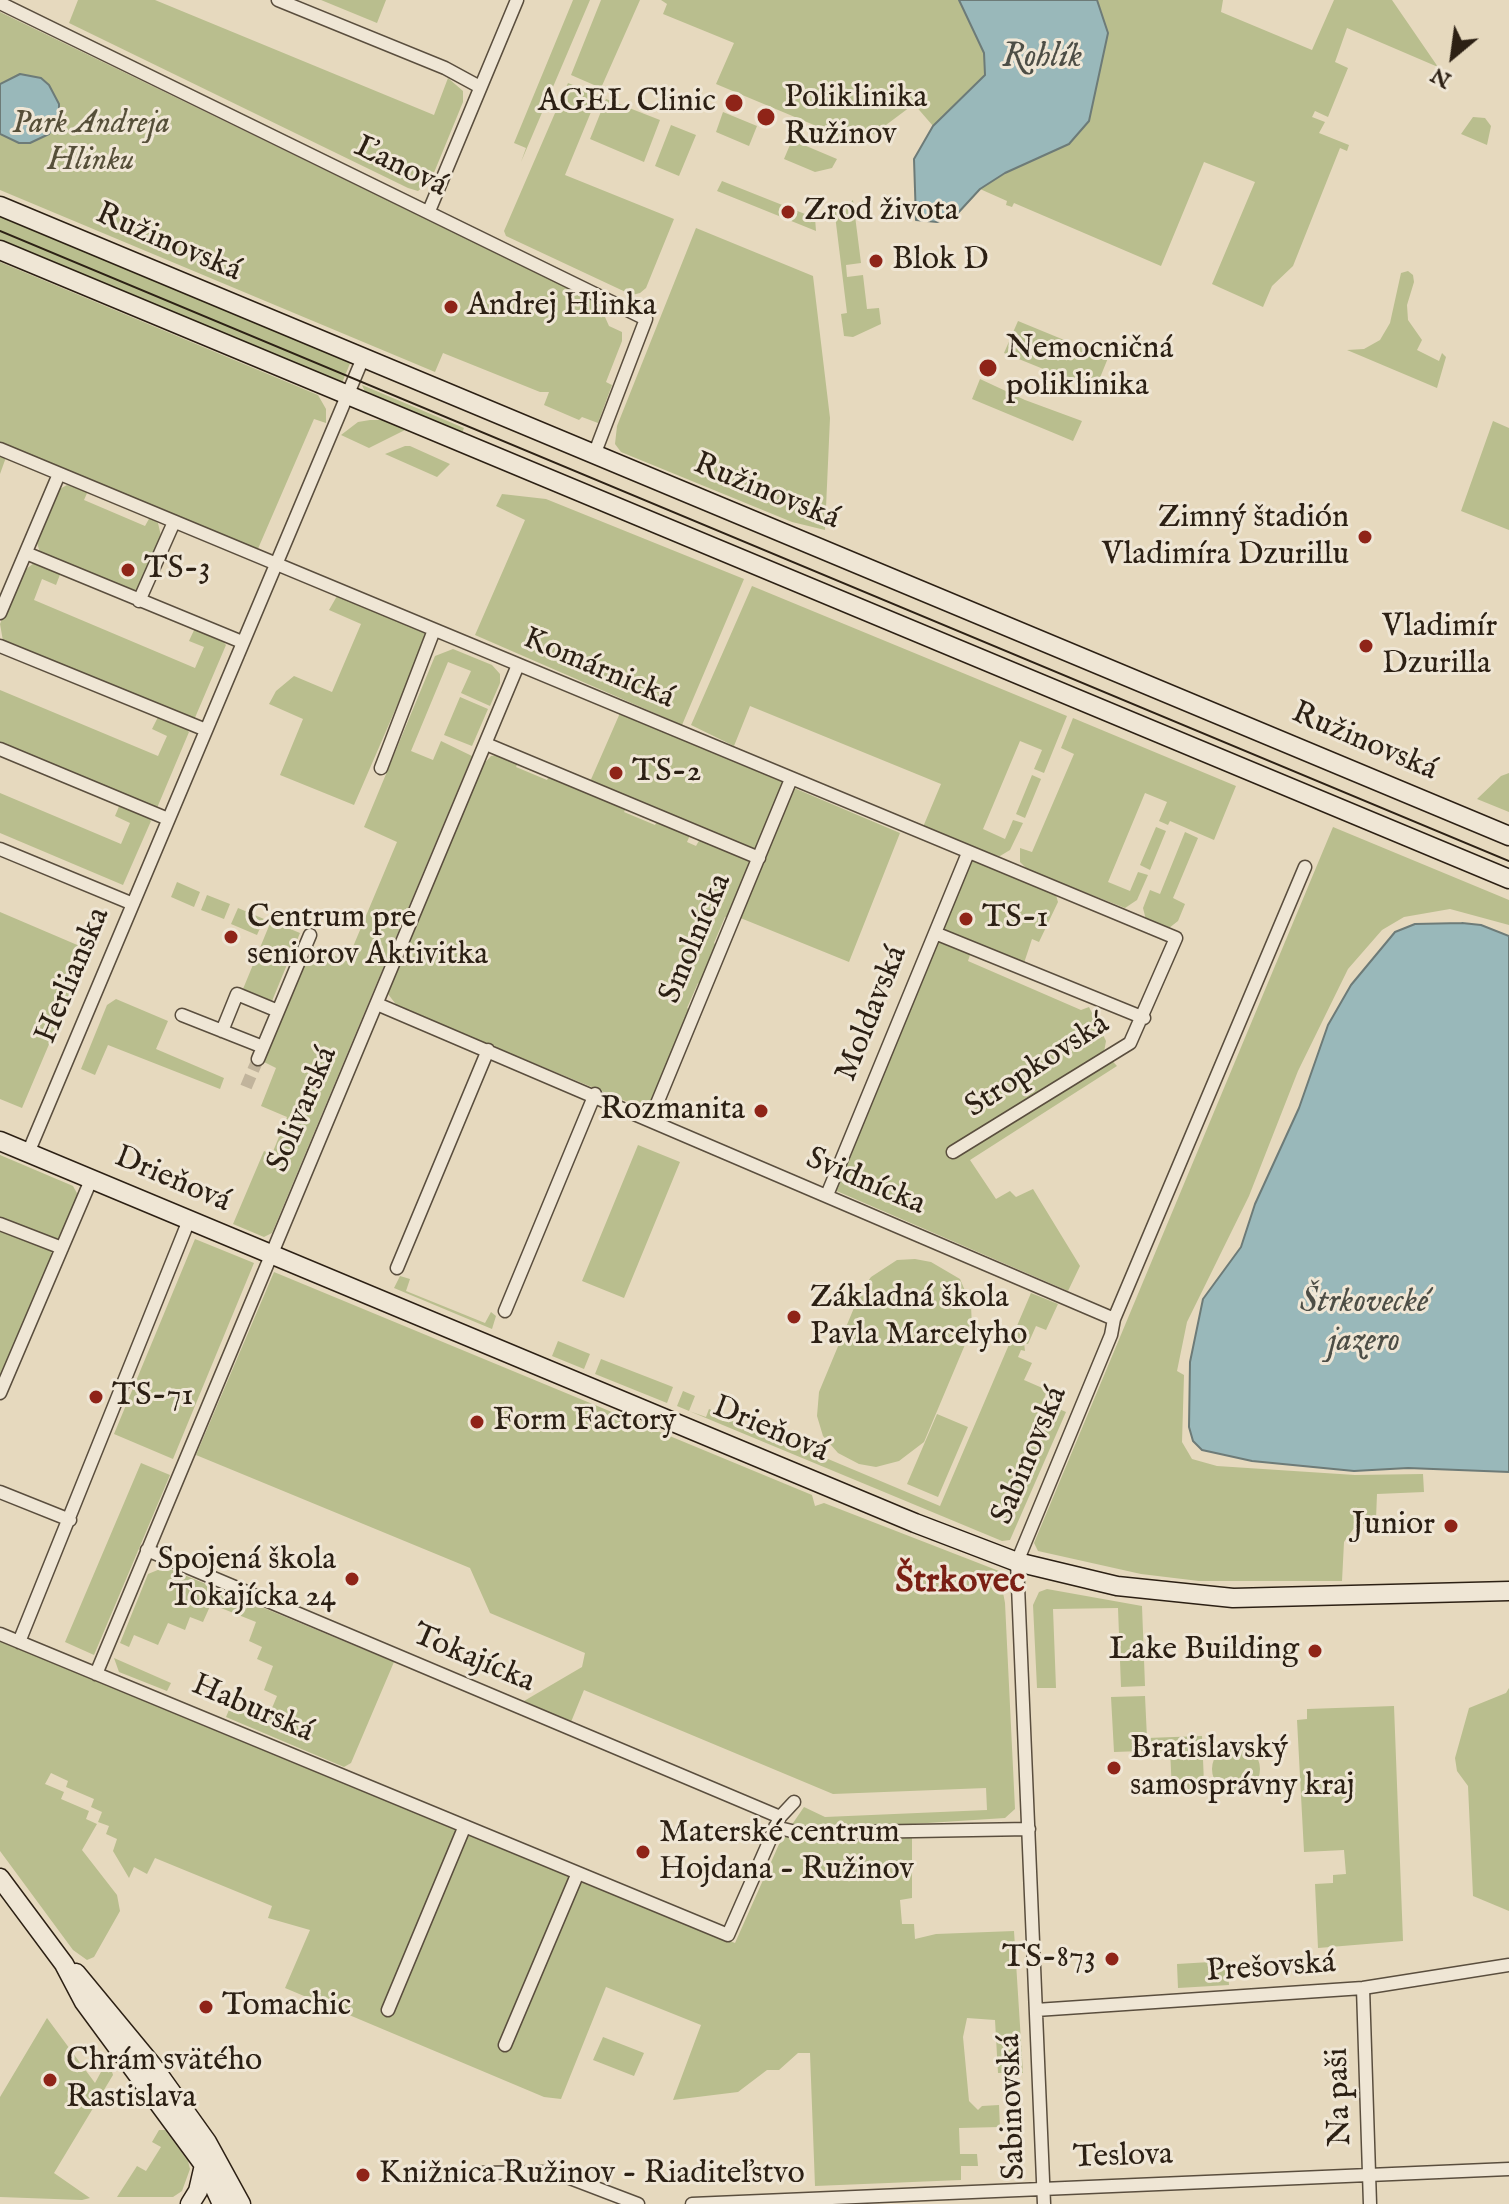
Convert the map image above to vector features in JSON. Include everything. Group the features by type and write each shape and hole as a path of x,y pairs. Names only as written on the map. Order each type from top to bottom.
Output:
{"street":[{"path":"278,0 464,76 480,87"},
{"path":"429,211 517,0"},
{"name":"Ľanová","path":"0,3 646,319 594,455"},
{"name":"Ružinovská","path":"0,206 1509,836"},
{"path":"0,250 1509,879"},
{"name":"Herlianska","path":"28,1153 363,358"},
{"name":"Komárnická","path":"0,449 1176,938"},
{"path":"1,611 59,474"},
{"path":"139,601 174,522"},
{"path":"26,553 242,642"},
{"path":"381,768 434,630"},
{"path":"0,646 206,730"},
{"name":"Solivarská","path":"96,1674 518,665"},
{"path":"486,744 759,858"},
{"path":"0,749 168,819"},
{"name":"Smolnícka","path":"651,1118 791,779"},
{"path":"0,849 133,904"},
{"name":"Moldavská","path":"827,1195 968,853"},
{"name":"Sabinovská","path":"1044,2204 1017,1562 1111,1335 1114,1319 1305,867"},
{"name":"Stropkovská","path":"935,933 1144,1018"},
{"path":"182,1015 222,1031 260,1053 310,935"},
{"name":"Stropkovská","path":"953,1152 1130,1043 1144,1018 1176,938"},
{"path":"222,1031 237,994 278,1011"},
{"name":"Svidnícka","path":"378,1000 1114,1319"},
{"path":"397,1268 488,1050"},
{"path":"505,1311 595,1094"},
{"name":"Drieňová","path":"0,1141 900,1517 1017,1562 1117,1586 1219,1597 1509,1591"},
{"path":"0,1393 91,1180"},
{"path":"19,1642 189,1220"},
{"path":"0,1224 62,1248"},
{"path":"0,1492 70,1520"},
{"name":"Tokajícka","path":"147,1550 800,1833 1029,1829"},
{"name":"Haburská","path":"0,1634 728,1935 778,1822 794,1802"},
{"path":"388,2010 464,1828"},
{"path":"505,2045 577,1875"},
{"path":"0,1878 64,1964 84,2002 204,2165 222,2204"},
{"path":"64,1964 82,1977 152,2065 207,2142 241,2204"},
{"name":"Prešovská","path":"1036,2010 1363,1988 1509,1965"},
{"name":"Na paši","path":"1363,1988 1370,2204"},
{"path":"190,2204 198,2191 204,2165"},
{"path":"476,2173 540,2169 638,2204"},
{"name":"Teslova","path":"692,2204 1509,2169"}],"green space":[{"path":"78,0 155,0 434,115 448,78 463,91 463,102 431,180 418,191 69,23"},
{"path":"321,0 386,0 377,23"},
{"path":"573,0 590,0 521,162 526,148 514,143"},
{"path":"601,0 640,0 601,88 571,75"},
{"path":"661,0 959,0 984,53 985,75 933,126 914,104 874,134 860,140 845,138 716,84 734,43 663,14 667,4"},
{"path":"1097,0 1223,0 1221,12 1312,50 1334,0 1392,0 1438,67 1347,28 1335,62 1348,68 1328,117 1315,111 1312,117 1325,122 1319,133 1349,145 1347,151 1340,148 1293,266 1272,286 1263,307 1212,284 1255,182 1204,162 1161,266 1014,203 1012,207 1006,205 1007,201 980,189 1006,173 1098,76 1108,33"},
{"name":"Park Andreja Hlinku","path":"0,12 609,308 605,317 609,326 622,332 622,341 606,382 612,385 598,423 582,417 579,420 544,405 549,392 540,392 443,353 435,372 0,190"},
{"path":"568,83 598,95 565,175 674,219 646,288 640,293 632,295 506,236 504,231"},
{"path":"606,99 660,120 644,162 590,139"},
{"path":"723,112 757,126 749,146 716,132"},
{"path":"1473,117 1485,118 1491,126 1487,145 1461,134"},
{"path":"671,125 696,135 679,176 655,166"},
{"path":"792,140 837,159 832,168 815,172 784,159"},
{"path":"722,181 815,218 816,231 717,191"},
{"path":"853,200 861,263 846,265 847,277 863,275 867,309 879,308 881,324 853,337 844,336 841,314 847,313 834,207 845,208"},
{"path":"0,215 351,361 342,383 0,240"},
{"path":"696,228 813,276 830,418 825,530 792,522 621,452 615,444 617,426"},
{"path":"0,262 318,395 326,409 326,423 314,419 257,551 9,449 0,474"},
{"path":"1408,271 1413,275 1414,282 1407,305 1408,320 1422,340 1417,350 1439,361 1442,353 1446,357 1437,388 1347,350 1364,349 1380,340 1390,323 1401,273"},
{"path":"1018,321 1108,358 1095,390 1004,353"},
{"path":"980,379 1082,421 1073,441 972,399"},
{"path":"362,385 464,428 462,433 366,394"},
{"path":"388,420 405,430 369,448 341,435 358,422"},
{"path":"1493,421 1509,428 1509,530 1461,511"},
{"path":"405,446 450,464 437,477 385,454"},
{"path":"67,485 88,491 84,500 145,526 150,517 158,523 161,536 137,589 132,592 40,553 36,539 56,491"},
{"path":"502,494 546,499 744,579 682,725 475,635 525,520 496,506"},
{"path":"34,563 61,572 56,585 42,579 34,600 195,668 204,647 189,641 195,628 221,639 226,645 194,720 3,641 0,624 21,573"},
{"path":"752,586 1067,716 1044,773 1034,769 1042,750 1020,741 983,829 1005,839 1013,820 1023,823 1010,850 1000,856 991,855 923,827 941,784 750,706 734,746 691,725"},
{"path":"337,596 428,634 354,805 280,775 303,719 269,704 276,691 294,676 332,692 361,624 329,610"},
{"path":"453,649 492,665 500,674 500,683 490,706 461,693 471,671 448,662 411,751 433,760 441,741 472,756 272,1233 264,1237 233,1224 264,1151 272,1154 287,1117 261,1106 276,1068 264,1062 312,946 347,961 397,842 364,827 435,656"},
{"path":"0,690 158,756 167,736 152,729 158,717 185,728 189,732 157,808 0,745"},
{"path":"460,697 488,709 472,746 444,735"},
{"path":"620,713 786,783 757,854 589,784"},
{"path":"1073,718 1236,786 1214,840 1170,821 1168,825 1159,821 1167,802 1145,793 1108,882 1130,891 1138,872 1148,875 1137,900 1125,908 1028,870 1020,862 1020,848 1032,852 1074,754 1061,748"},
{"path":"491,756 519,761 516,767 547,780 550,774 627,806 624,812 655,825 658,819 691,833 687,842 696,846 701,837 745,856 749,863 729,918 725,917 714,943 718,946 702,984 698,983 687,1008 691,1010 657,1093 651,1102 640,1107 398,1007 388,994 482,766"},
{"path":"1509,773 1509,812 1477,799 1501,776"},
{"path":"1032,775 1041,779 1025,818 1016,814"},
{"path":"794,788 900,833 849,962 738,917"},
{"path":"0,793 121,844 130,823 115,816 120,804 148,817 151,821 123,885 0,833"},
{"path":"1156,827 1166,831 1150,870 1140,865"},
{"path":"1333,827 1509,900 1509,925 1450,909 1404,917 1382,930 1348,969 1298,1071 1249,1196 1187,1322 1177,1371 1184,1375 1182,1442 1192,1459 1217,1466 1355,1475 1423,1474 1424,1492 1377,1494 1376,1519 1354,1528 1344,1542 1342,1581 1199,1581 1141,1574 1038,1551 1034,1543"},
{"path":"1185,832 1198,838 1173,898 1185,904 1178,921 1169,928 1157,927 1146,920 1143,908 1150,890 1160,894"},
{"path":"970,856 1055,892 1058,902 1039,942 1032,939 1023,966 939,932"},
{"path":"177,882 200,892 194,907 171,897"},
{"path":"207,895 230,904 224,919 201,910"},
{"path":"238,908 264,919 257,935 231,924"},
{"path":"0,912 89,950 22,1108 0,1099"},
{"path":"271,921 300,933 272,1001 243,989"},
{"path":"935,937 971,952 968,961 1081,1010 1089,1007 1106,1041 1104,1052 1117,1066 970,1160 996,1199 1010,1191 1016,1197 1033,1189 1080,1266 1068,1291 832,1189"},
{"path":"116,999 168,1021 156,1049 224,1078 220,1089 108,1045 95,1075 81,1069 107,1005"},
{"path":"638,1145 680,1162 624,1298 582,1281"},
{"path":"0,1155 73,1186 78,1195 57,1246 0,1224"},
{"path":"0,1228 50,1249 53,1257 0,1382"},
{"path":"195,1239 254,1263 173,1459 114,1434"},
{"path":"897,1260 931,1262 960,1279 971,1305 972,1328 924,1442 899,1461 876,1467 859,1464 838,1453 823,1436 817,1416 819,1392 861,1291 871,1277"},
{"path":"274,1272 812,1495 815,1506 824,1503 999,1571 1005,1603 1015,1809 1005,1818 912,1824 912,1898 900,1900 902,1924 914,1924 915,1939 936,1934 1014,1931 1023,2073 998,2073 995,2020 967,2018 963,2037 969,2101 978,2110 982,2106 999,2105 1000,2127 959,2128 960,2154 977,2154 978,2166 961,2166 961,2180 815,2186 810,2053 798,2053 779,2070 767,2070 738,2092 673,2100 701,2025 606,1987 561,2099 544,2097 285,1988 310,1930 268,1918 272,1906 155,1858 147,1874 134,1867 129,1878 113,1851 117,1839 106,1834 109,1826 98,1822 102,1812 91,1807 94,1799 66,1787 68,1781 51,1773 45,1784 64,1792 61,1799 89,1811 86,1819 97,1824 82,1850 117,1895 120,1911 94,1957 87,1960 73,1950 0,1851 0,1641 735,1943 780,1842 804,1807 825,1817 987,1810 986,1788 833,1794 584,1690 571,1722 524,1701 582,1667 585,1653 490,1613 470,1568 196,1455"},
{"path":"400,1276 410,1279 406,1291 485,1323 491,1312 496,1316 492,1329 394,1288"},
{"path":"1031,1293 1058,1304 1046,1330 1036,1326 1028,1344 1024,1343 1025,1351 1021,1350 1018,1357 1032,1363 1024,1380 1047,1390 1043,1402 1066,1412 1010,1540 1002,1541 689,1411 706,1417 709,1409 940,1506"},
{"path":"558,1341 590,1354 584,1369 552,1356"},
{"path":"601,1359 673,1387 667,1403 595,1374"},
{"path":"683,1391 695,1396 689,1411 677,1406"},
{"path":"937,1414 968,1427 938,1497 907,1484"},
{"path":"141,1463 170,1475 94,1655 65,1642"},
{"path":"165,1567 394,1662 351,1763 344,1767 226,1717 231,1705 267,1720 277,1696 264,1690 273,1666 257,1659 262,1647 249,1641 256,1622 211,1604 203,1622 190,1617 185,1630 168,1623 158,1645 134,1635 129,1647 120,1643 148,1574"},
{"path":"1047,1589 1142,1606 1145,1686 1121,1687 1118,1608 1053,1609 1056,1688 1037,1688 1033,1605 1039,1592"},
{"path":"114,1658 171,1683 167,1691 119,1672"},
{"path":"1509,1688 1509,1911 1473,1896 1468,1786 1457,1771 1455,1758 1469,1708 1506,1693"},
{"path":"1145,1696 1147,1738 1202,1736 1204,1783 1197,1791 1172,1791 1170,1750 1114,1752 1111,1697"},
{"path":"1394,1706 1403,1941 1318,1948 1315,1884 1333,1883 1333,1875 1346,1874 1344,1850 1304,1852 1297,1720 1307,1719 1307,1709"},
{"path":"1236,1745 1253,1752 1260,1769 1253,1786 1236,1793 1219,1786 1212,1769 1219,1752"},
{"path":"1227,1961 1229,1985 1178,1988 1177,1964"},
{"path":"47,2018 95,2083 108,2059 113,2075 54,2173 90,2198 82,2200 0,2197 0,2097"},
{"path":"603,2037 644,2053 634,2076 593,2060"},
{"path":"159,2130 165,2130 188,2161 190,2169 182,2191 173,2197 117,2197 137,2166 146,2171 161,2147 152,2142"}],"water":[{"name":"Rohlík","path":"959,0 1097,0 1108,33 1089,121 1069,144 1005,173 980,189 957,214 937,222 916,220 914,159 933,126 985,75 984,53"},
{"path":"20,74 41,78 49,85 59,104 59,115 49,134 30,143 19,143 0,134 0,84"},
{"name":"Štrkovecké jazero","path":"1415,924 1481,925 1509,936 1509,1472 1408,1468 1354,1471 1252,1461 1202,1450 1193,1441 1189,1427 1190,1362 1203,1299 1241,1247 1255,1204 1299,1108 1328,1025 1351,985 1395,932"}],"tunnel":[{"path":"246,1087 258,1059"}],"tram line":[{"path":"0,231 1509,861"}],"place":[{"name":"AGEL Clinic","path":"734,103"},
{"name":"Poliklinika Ružinov","path":"766,117"},
{"name":"Zrod života","path":"788,212"},
{"name":"Blok D","path":"876,261"},
{"name":"Andrej Hlinka","path":"451,307"},
{"name":"Nemocničná poliklinika","path":"988,368"},
{"name":"Zimný štadión Vladimíra Dzurillu","path":"1365,537"},
{"name":"TS-3","path":"128,570"},
{"name":"Vladimír Dzurilla","path":"1366,646"},
{"name":"TS-2","path":"616,773"},
{"name":"TS-1","path":"966,919"},
{"name":"Centrum pre seniorov Aktivitka","path":"231,937"},
{"name":"Rozmanita","path":"761,1111"},
{"name":"Základná škola Pavla Marcelyho","path":"794,1317"},
{"name":"TS-71","path":"96,1397"},
{"name":"Form Factory","path":"477,1422"},
{"name":"Junior","path":"1451,1526"},
{"name":"Spojená škola Tokajícka 24","path":"352,1579"},
{"name":"Lake Building","path":"1315,1651"},
{"name":"Bratislavský samosprávny kraj","path":"1114,1768"},
{"name":"Materské centrum Hojdana - Ružinov","path":"643,1852"},
{"name":"TS-873","path":"1112,1959"},
{"name":"Tomachic","path":"206,2007"},
{"name":"Chrám svätého Rastislava","path":"50,2080"},
{"name":"Knižnica Ružinov - Riaditeľstvo","path":"363,2175"}],"district":[{"name":"Štrkovec","path":"960,1584"}]}
